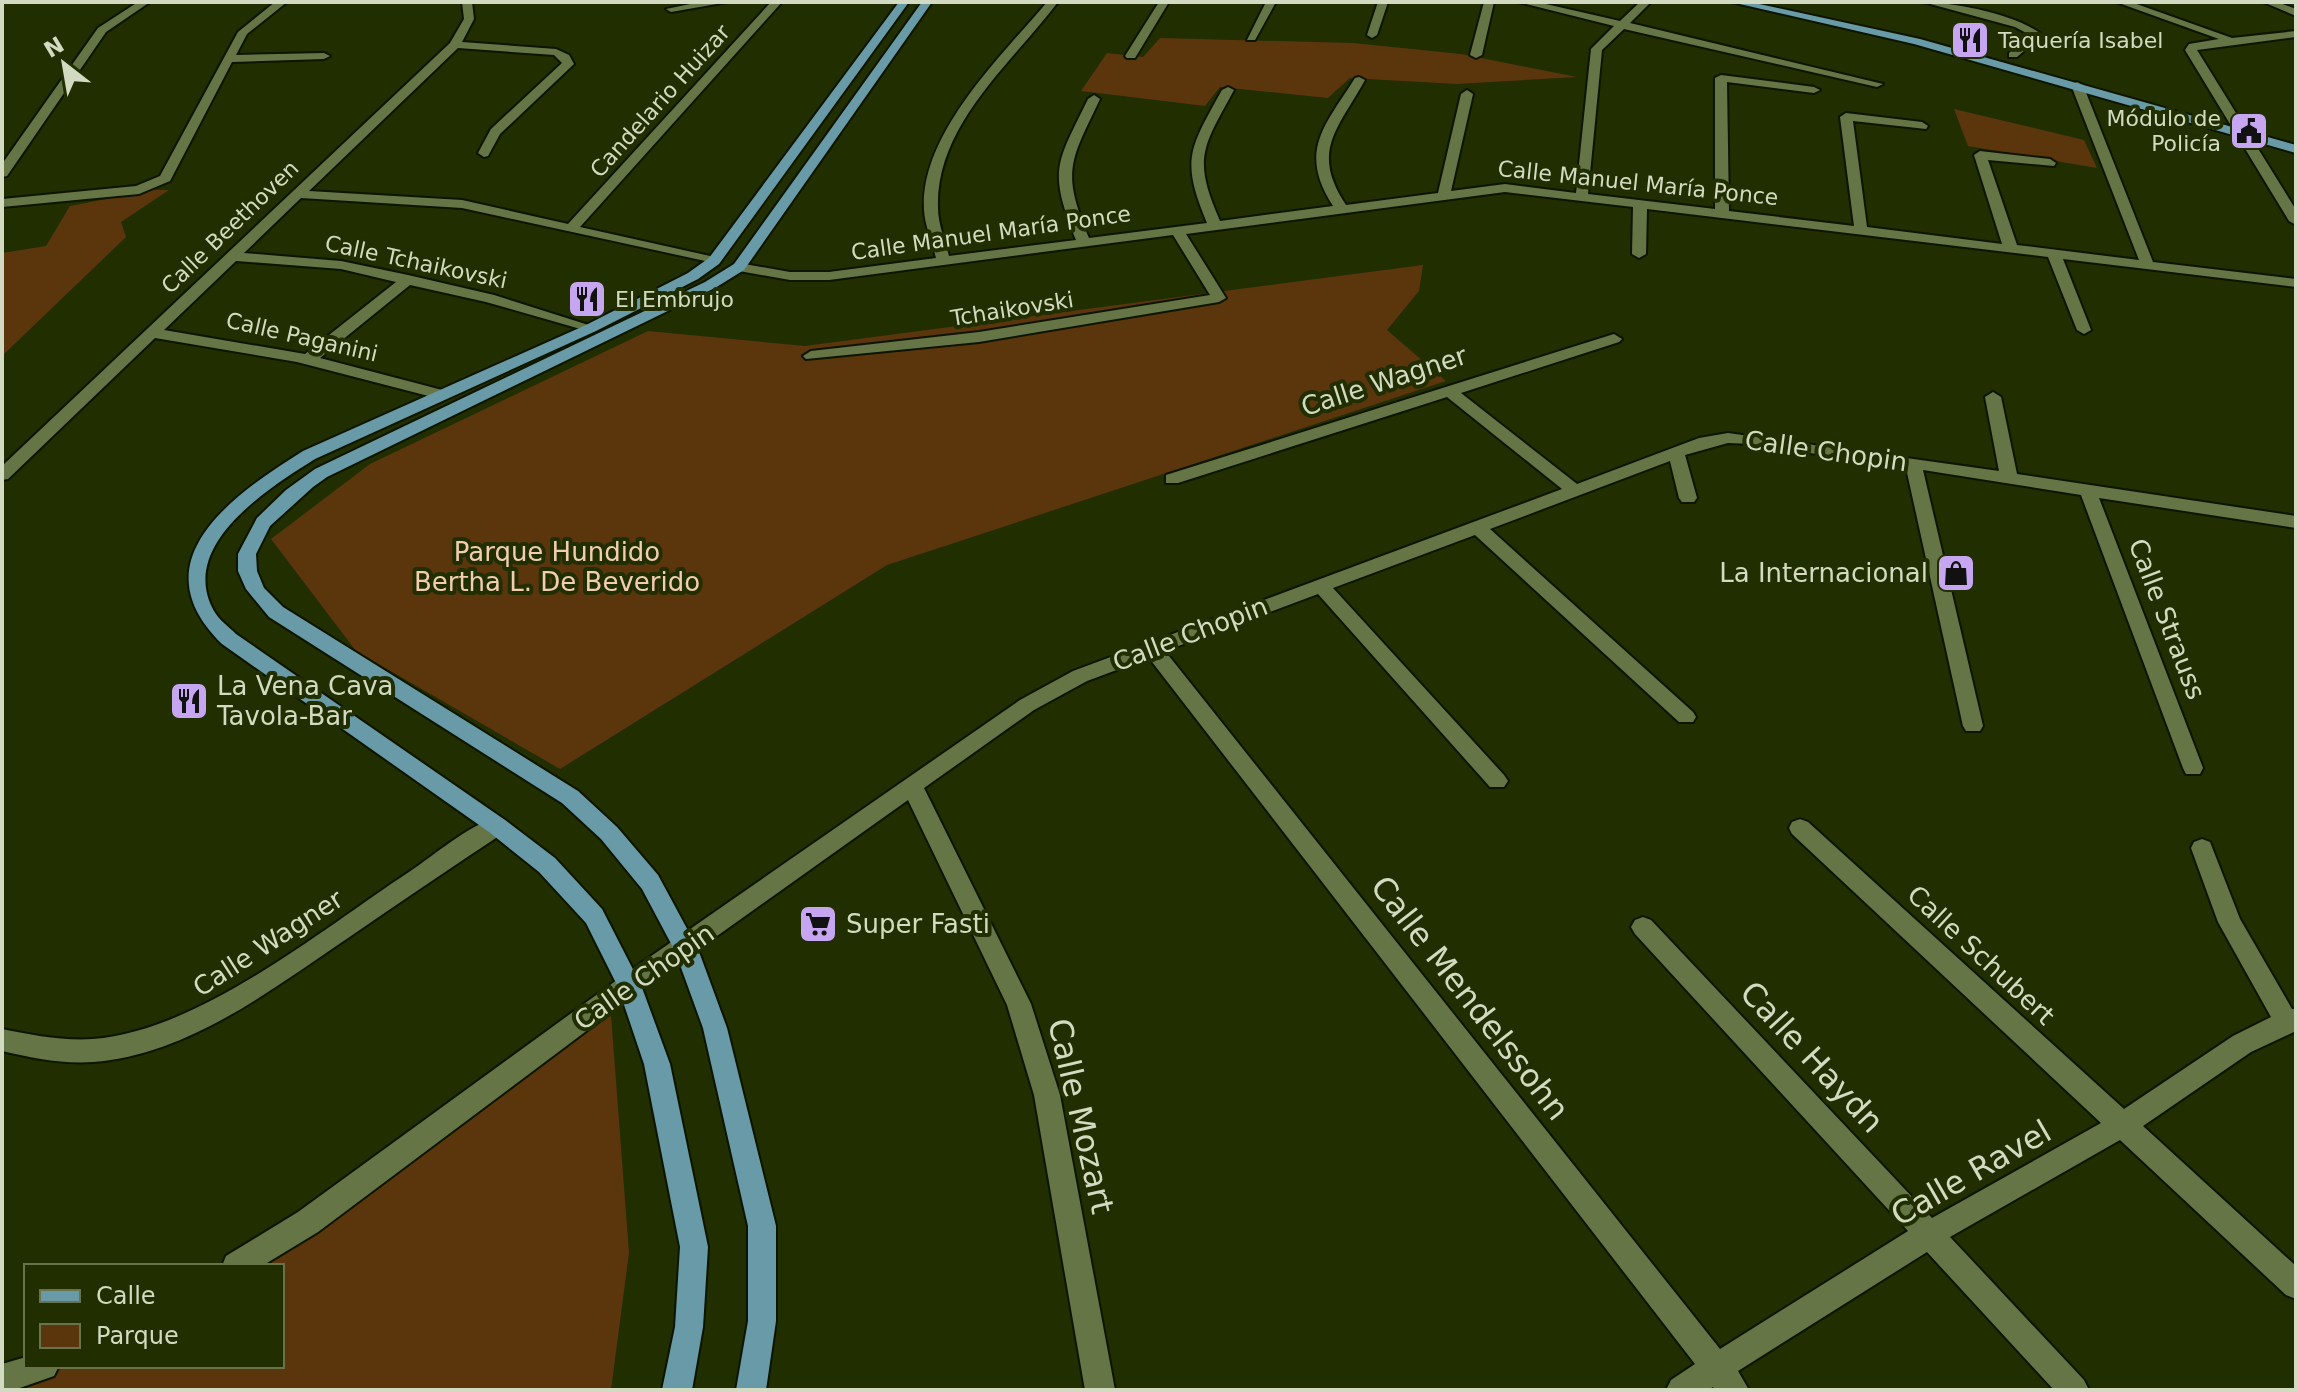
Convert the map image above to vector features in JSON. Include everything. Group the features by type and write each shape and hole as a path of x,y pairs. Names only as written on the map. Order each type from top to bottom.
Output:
{"main road":[{"path":"677,1390 689,1327 694,1247 657,1064 629,985 594,916 547,865 497,826 229,639 204,612 197,580 206,545 231,511 266,481 309,455 591,328 693,276 714,261 904,2"},
{"path":"751,1390 762,1321 762,1226 715,1028 686,949 650,882 609,833 570,797 276,612 254,588 247,562 254,534 277,504 321,473 710,285 739,267 927,2"},
{"path":"1736,2 1826,16 2013,55 2270,127"},
{"path":"1785,2 2296,149"},
{"path":"884,27 907,29"}],"street":[{"path":"2,173 102,30 145,2"},
{"path":"2,203 139,190 165,178 243,32 282,2"},
{"name":"Calle Beethoven","path":"2,475 229,256 455,45 469,19 467,2"},
{"path":"671,9 723,2"},
{"name":"Candelario Huizar","path":"572,227 777,2"},
{"path":"944,263 930,204 936,169 953,126 1053,2"},
{"path":"1131,56 1164,2"},
{"path":"1251,38 1271,2"},
{"path":"1372,35 1383,2"},
{"path":"1476,55 1489,2"},
{"path":"1523,2 1877,84"},
{"path":"1582,194 1597,49 1646,2"},
{"path":"1928,2 2032,30 2037,35 2013,55"},
{"path":"2121,2 2241,43"},
{"path":"2268,2 2296,13"},
{"path":"2296,34 2241,43 2193,46 2191,50 2296,221"},
{"path":"455,45 556,52 565,57 568,64 495,132 484,153"},
{"path":"228,59 324,56"},
{"path":"1722,213 1721,78 1814,90"},
{"path":"1341,208 1322,177 1320,162 1324,147 1359,80"},
{"path":"2077,85 2148,266"},
{"path":"1215,225 1196,183 1194,163 1198,146 1228,90"},
{"path":"1444,194 1467,94"},
{"path":"1083,241 1064,189 1065,171 1069,152 1094,99"},
{"path":"1861,230 1846,117 1922,126"},
{"path":"2011,249 1980,155 2050,163"},
{"name":"Calle Manuel María Ponce","path":"739,267 790,276 829,276 1505,188 1582,194 2296,283"},
{"path":"296,194 448,202 572,227 714,261"},
{"path":"1639,254 1640,203"},
{"name":"Tchaikovski","path":"811,356 979,337 1219,298 1177,230"},
{"path":"2054,254 2084,330"},
{"name":"Calle Tchaikovski","path":"229,256 341,265 408,279 591,328"},
{"path":"310,358 408,279"},
{"name":"Calle Paganini","path":"152,333 235,342 310,358 440,394"},
{"name":"Calle Wagner","path":"1172,479 1614,339"},
{"path":"1448,390 1576,492"},
{"path":"1993,397 2009,477"},
{"name":"Calle Chopin","path":"239,1264 308,1222 629,985 686,949 1027,705 1080,676 1152,648 1676,453 1728,438 1752,439 2296,522"},
{"path":"1676,453 1688,498"},
{"path":"1913,463 1973,726"},
{"name":"Calle Strauss","path":"2088,490 2193,768"},
{"path":"1478,528 1686,717"},
{"path":"1320,585 1497,781"},
{"name":"Calle Mendelssohn","path":"1152,648 1734,1390"},
{"name":"Calle Mozart","path":"912,785 1019,1004 1047,1095 1100,1390"},
{"name":"Calle Wagner","path":"2,1040 28,1048 91,1053 149,1041 217,1013 497,826"},
{"name":"Calle Schubert","path":"1800,828 2296,1285"},
{"path":"2202,848 2230,922 2291,1020"},
{"name":"Calle Haydn","path":"1643,927 2074,1390"},
{"name":"Calle Ravel","path":"1681,1390 1931,1233 2124,1124 2242,1044 2291,1020"},
{"path":"2,1379 38,1368"}],"green space":[{"path":"1160,38 1353,43 1461,54 1577,77 1457,84 1350,78 1328,98 1220,87 1205,106 1081,91 1107,53 1143,57"},
{"path":"1954,109 2084,140 2097,168 1968,146"},
{"path":"153,190 169,190 121,222 126,237 2,356 2,253 46,246 70,206"},
{"name":"Parque Hundido Bertha L. De Beverido","path":"1423,265 1419,291 1387,330 1446,381 887,565 560,769 356,651 271,539 370,464 648,331 805,346"},
{"path":"611,1015 629,1253 611,1390 22,1390 9,1386 42,1368 284,1368 284,1264 219,1264"}],"place":[{"name":"Taquería Isabel","path":"1970,40"},
{"name":"Módulo de Policía","path":"2249,131"},
{"name":"El Embrujo","path":"587,299"},
{"name":"La Internacional","path":"1956,573"},
{"name":"La Vena Cava Tavola-Bar","path":"189,701"},
{"name":"Super Fasti","path":"818,924"}]}
